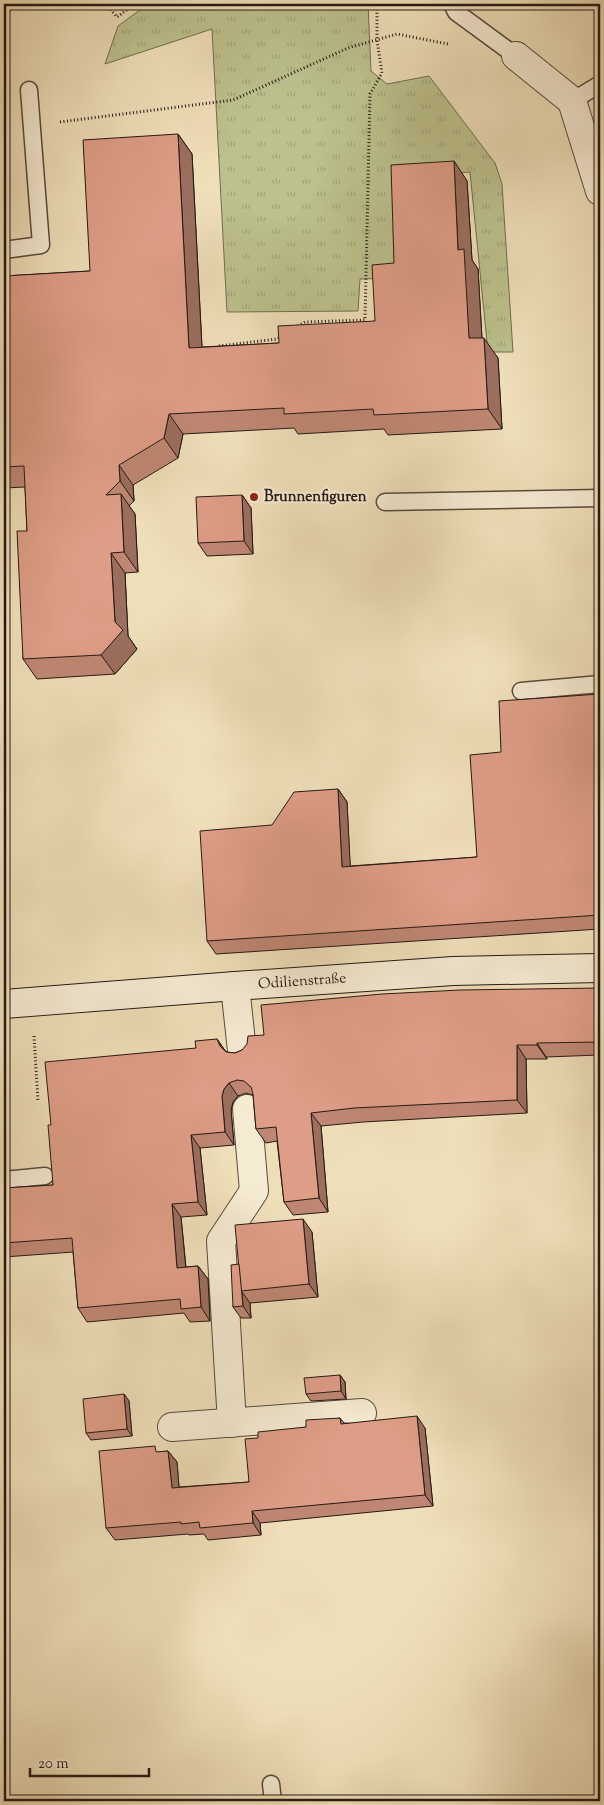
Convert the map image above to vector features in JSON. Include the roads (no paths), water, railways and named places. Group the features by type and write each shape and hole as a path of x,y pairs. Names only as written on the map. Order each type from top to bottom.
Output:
{"street":[{"path":"516,56 572,101 600,191"},
{"name":"Odilienstraße","path":"4,1004 453,971 600,968"},
{"path":"235,986 242,1051"},
{"path":"231,1412 221,1241 254,1191 247,1110"},
{"path":"172,1427 231,1412 362,1413"}],"lane":[{"path":"452,4 456,12 516,56"},
{"path":"572,101 600,84"},
{"path":"4,250 41,245 29,90"},
{"path":"385,502 600,498"},
{"path":"521,691 600,684"},
{"path":"4,1180 44,1176"},
{"path":"271,1784 273,1801"}],"place":[{"name":"Brunnenfiguren","path":"254,497"}]}
